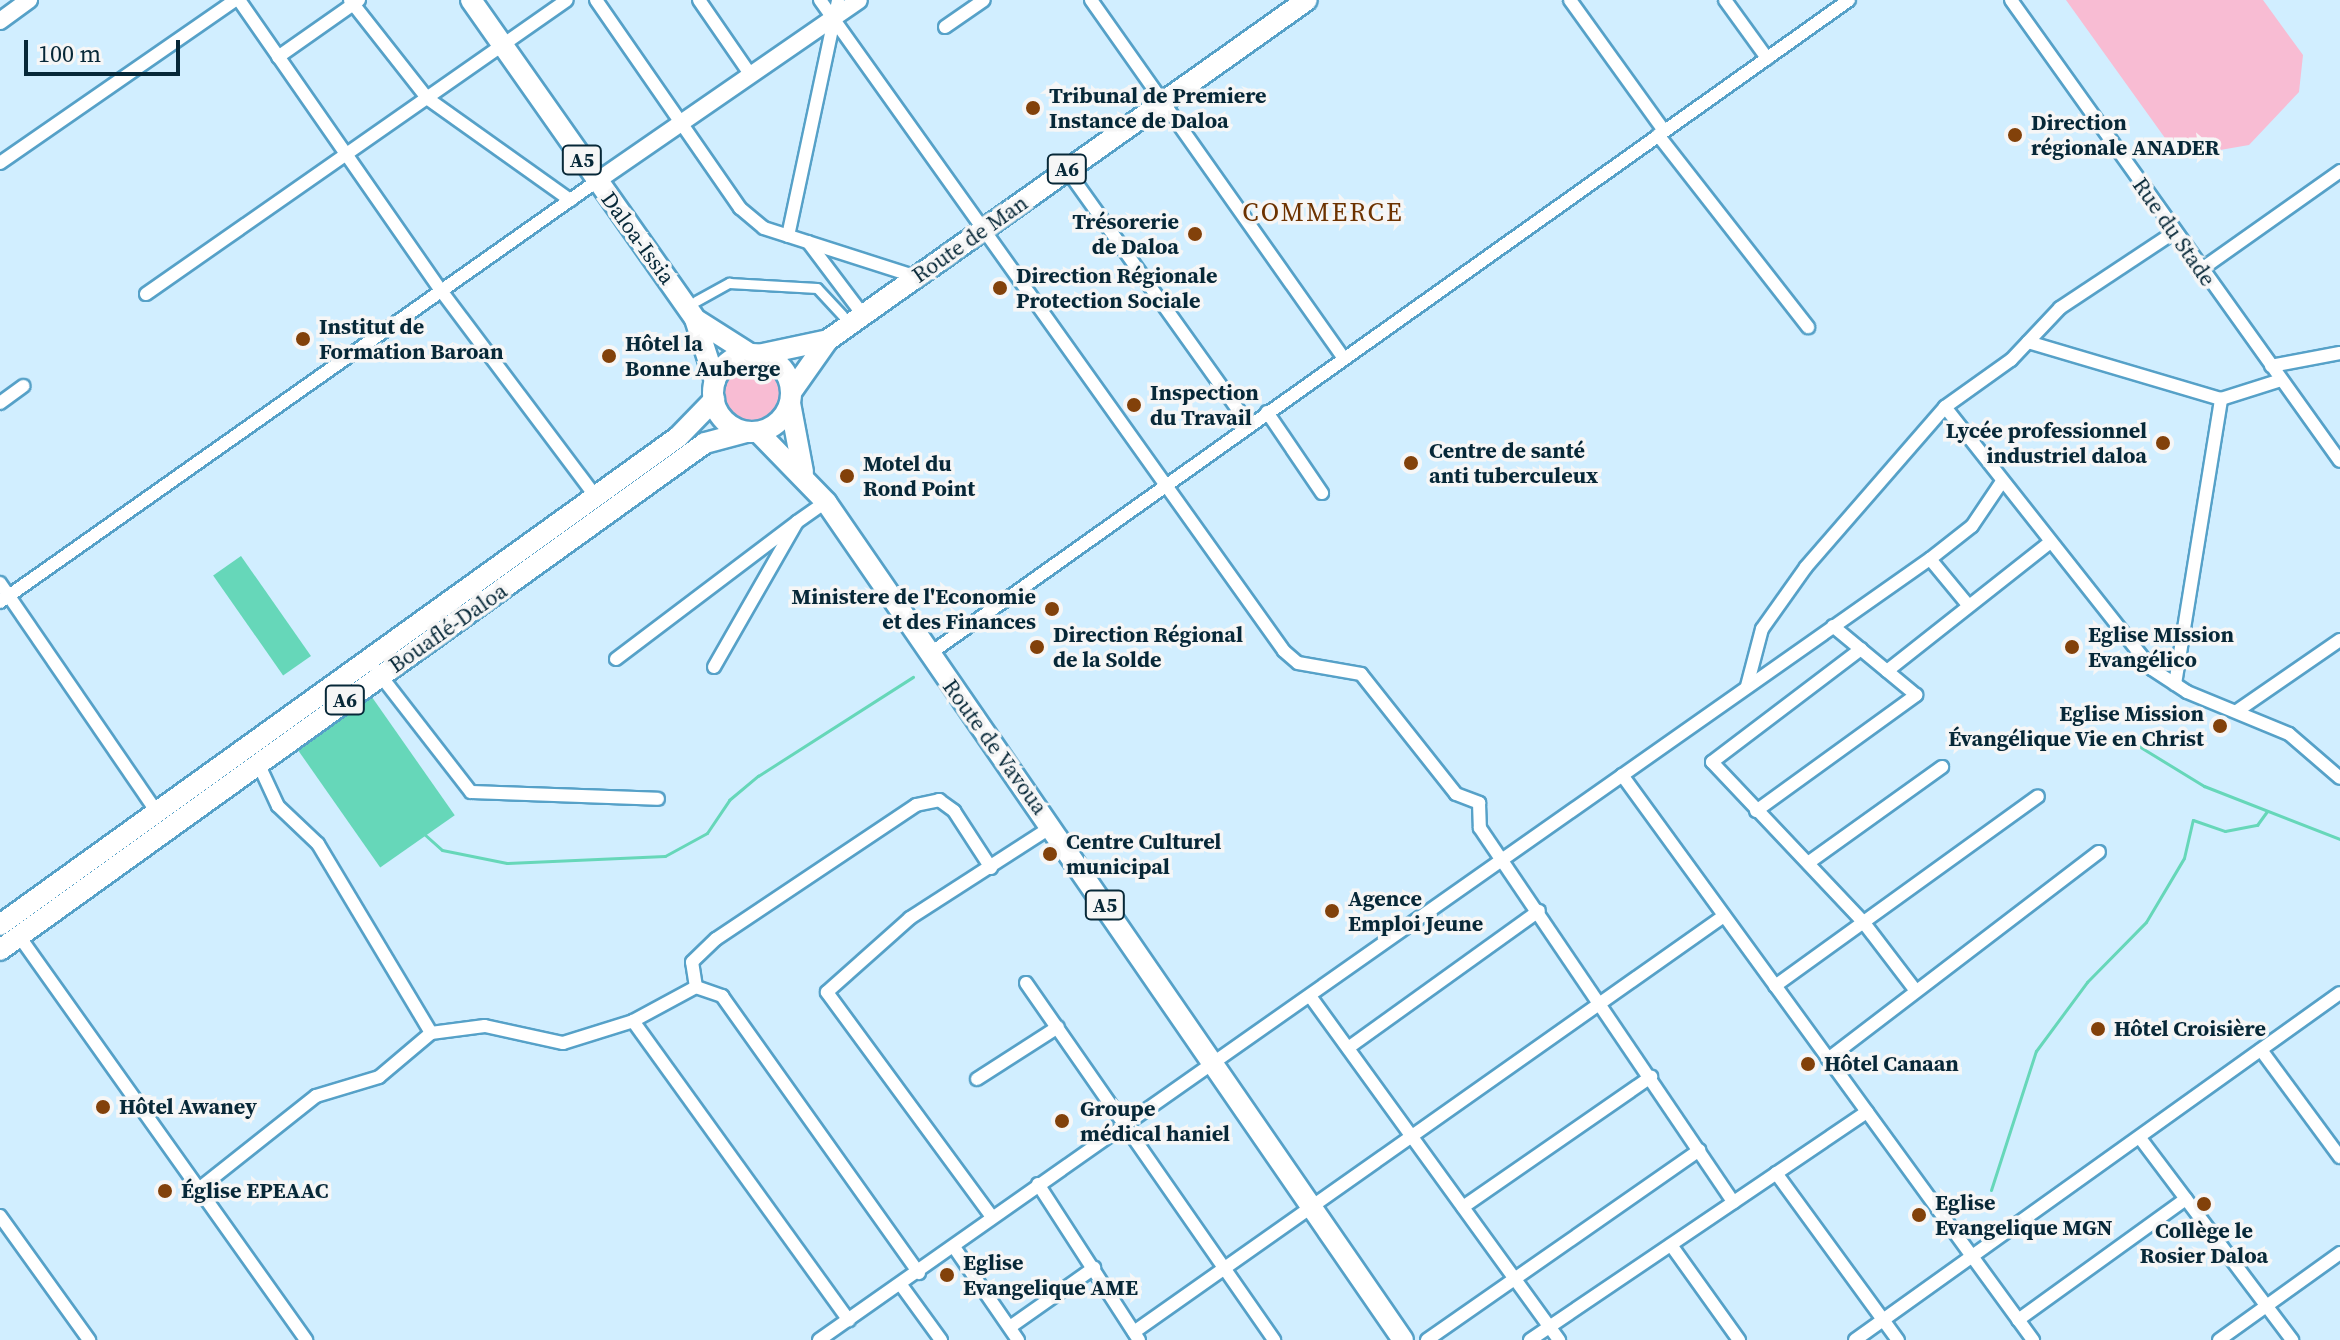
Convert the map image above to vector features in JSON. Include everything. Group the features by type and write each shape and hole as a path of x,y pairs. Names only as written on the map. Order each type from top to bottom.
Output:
{"main road":[{"name":"Daloa-Issia","path":"471,0 597,181 695,310"},
{"name":"Route de Man","path":"828,340 860,310 917,277 1305,1"},
{"name":"A5","path":"695,310 754,355"},
{"name":"A5","path":"695,310 715,390"},
{"name":"A6","path":"754,355 828,340"},
{"name":"A6","path":"791,397 828,340"},
{"path":"754,355 784,370 791,397 778,423 752,432 724,421 715,390 725,366 754,355"},
{"name":"Bouaflé-Daloa","path":"373,668 595,496 697,422 715,390"},
{"name":"A5","path":"791,397 803,472"},
{"name":"A5","path":"752,432 803,472"},
{"name":"Bouaflé-Daloa","path":"7,923 373,668 705,443 752,432"},
{"name":"Route de Vavoua","path":"803,472 928,655 1053,826 1403,1340"},
{"name":"Bouaflé-Daloa","path":"0,950 7,923 157,812 253,754"}],"street":[{"path":"0,21 29,0"},
{"path":"0,163 237,0 442,292 595,496"},
{"path":"146,294 567,0"},
{"path":"596,0 684,119 740,208 788,236 917,277"},
{"path":"699,0 750,74"},
{"path":"820,0 980,231 1290,658 1361,674 1456,794 1479,803 1480,828 1604,1006 1733,1202"},
{"path":"788,236 838,0"},
{"path":"4,599 684,119 859,0"},
{"path":"945,27 984,0"},
{"path":"1091,0 1344,358"},
{"path":"1570,0 1661,133 1808,327"},
{"path":"1725,0 1767,58"},
{"path":"928,655 1849,0"},
{"name":"Rue du Stade","path":"2011,0 2199,271 2340,461"},
{"path":"278,57 354,1 427,98 570,200"},
{"path":"1067,170 1249,425"},
{"path":"2199,271 2340,171"},
{"path":"1747,686 1762,629 1806,567 1945,407 2028,342 2060,308 2173,233"},
{"path":"808,242 860,310"},
{"path":"695,310 729,283 817,288 842,315"},
{"path":"2028,342 2221,399 2281,380"},
{"path":"2271,366 2340,353"},
{"path":"0,403 23,386"},
{"path":"2175,684 2221,399"},
{"path":"1945,407 2048,544 2152,669 2175,684 2289,734 2340,778"},
{"path":"1267,412 1322,493"},
{"path":"819,1340 919,1273 1126,1120 1215,1066 1500,858 1930,559 1972,526 2001,483"},
{"path":"616,659 826,502"},
{"path":"714,667 797,522"},
{"path":"1887,671 2048,544"},
{"path":"1930,559 1968,605"},
{"path":"0,583 4,599 157,812"},
{"path":"1756,811 1914,697 1833,626"},
{"path":"2237,711 2340,640"},
{"path":"1861,649 1712,761 1864,923 1913,987"},
{"path":"373,668 471,792 658,799"},
{"path":"253,754 278,806 318,844 431,1033"},
{"path":"1808,863 1942,767"},
{"path":"1622,775 2033,1340"},
{"path":"1775,986 2038,796"},
{"path":"696,987 692,962 716,939 916,805 939,800 954,811 991,868"},
{"path":"992,1217 827,992 910,918 1053,826"},
{"path":"1828,1059 1913,987 2099,852"},
{"path":"1348,1048 1539,911"},
{"path":"1038,1184 1137,1336 1224,1264 1604,1006 1724,916"},
{"path":"7,923 200,1188 306,1340"},
{"path":"1026,983 1126,1120 1274,1340"},
{"path":"200,1188 316,1096 379,1077 431,1033 485,1026 563,1043 633,1021 696,987 722,996 919,1273"},
{"path":"1855,1340 2340,993"},
{"path":"1310,996 1559,1340"},
{"path":"633,1021 849,1320"},
{"path":"977,1079 1058,1027"},
{"path":"2261,1050 2340,1157"},
{"path":"1463,1207 1651,1077"},
{"path":"1530,1340 1867,1112"},
{"path":"2140,1138 2292,1340"},
{"path":"1427,1340 1699,1150"},
{"path":"1776,1173 1898,1340"},
{"path":"2018,1320 2186,1199"},
{"path":"0,1216 89,1340"},
{"path":"1671,1245 1739,1340"},
{"path":"954,1247 1018,1340"},
{"path":"2219,1340 2340,1253"},
{"path":"1010,1327 1094,1268"},
{"path":"901,1285 941,1340"}],"shaded area":[{"path":"2066,0 2263,0 2303,55 2299,92 2249,145 2197,154 2170,145"},
{"path":"746,362 758,362 774,371 781,381 781,405 774,415 758,424 746,424 726,410 721,399 721,387 735,367"},
{"path":"241,556 311,656 283,675 213,576"},
{"path":"367,690 455,815 380,868 292,742"}],"waterway":[{"path":"423,833 442,850 507,863 665,856 707,833 729,800 758,776 913,677"},
{"path":"2137,745 2204,786 2340,839"},
{"path":"1991,1190 2036,1051 2087,982 2146,922 2184,858 2193,820 2225,831 2257,825 2267,811"}],"place":[{"name":"Tribunal de Premiere Instance de Daloa","path":"1033,108"},
{"name":"Direction régionale ANADER","path":"2015,135"},
{"name":"Trésorerie de Daloa","path":"1195,234"},
{"name":"Direction Régionale Protection Sociale","path":"1000,288"},
{"name":"Institut de Formation Baroan","path":"303,339"},
{"name":"Hôtel la Bonne Auberge","path":"609,356"},
{"name":"Inspection du Travail","path":"1134,405"},
{"name":"Lycée professionnel industriel daloa","path":"2163,443"},
{"name":"Centre de santé anti tuberculeux","path":"1411,463"},
{"name":"Motel du Rond Point","path":"847,476"},
{"name":"Ministere de l'Economie et des Finances","path":"1052,609"},
{"name":"Direction Régional de la Solde","path":"1037,647"},
{"name":"Eglise MIssion Evangélico","path":"2072,647"},
{"name":"Eglise Mission Évangélique Vie en Christ","path":"2220,726"},
{"name":"Centre Culturel municipal","path":"1050,854"},
{"name":"Agence Emploi Jeune","path":"1332,911"},
{"name":"Hôtel Croisière","path":"2098,1029"},
{"name":"Hôtel Canaan","path":"1808,1064"},
{"name":"Hôtel Awaney","path":"103,1107"},
{"name":"Groupe médical haniel","path":"1062,1121"},
{"name":"Église EPEAAC","path":"165,1191"},
{"name":"Collège le Rosier Daloa","path":"2204,1204"},
{"name":"Eglise Evangelique MGN","path":"1919,1215"},
{"name":"Eglise Evangelique AME","path":"947,1275"}],"district":[{"name":"COMMERCE","path":"1323,213"}]}
